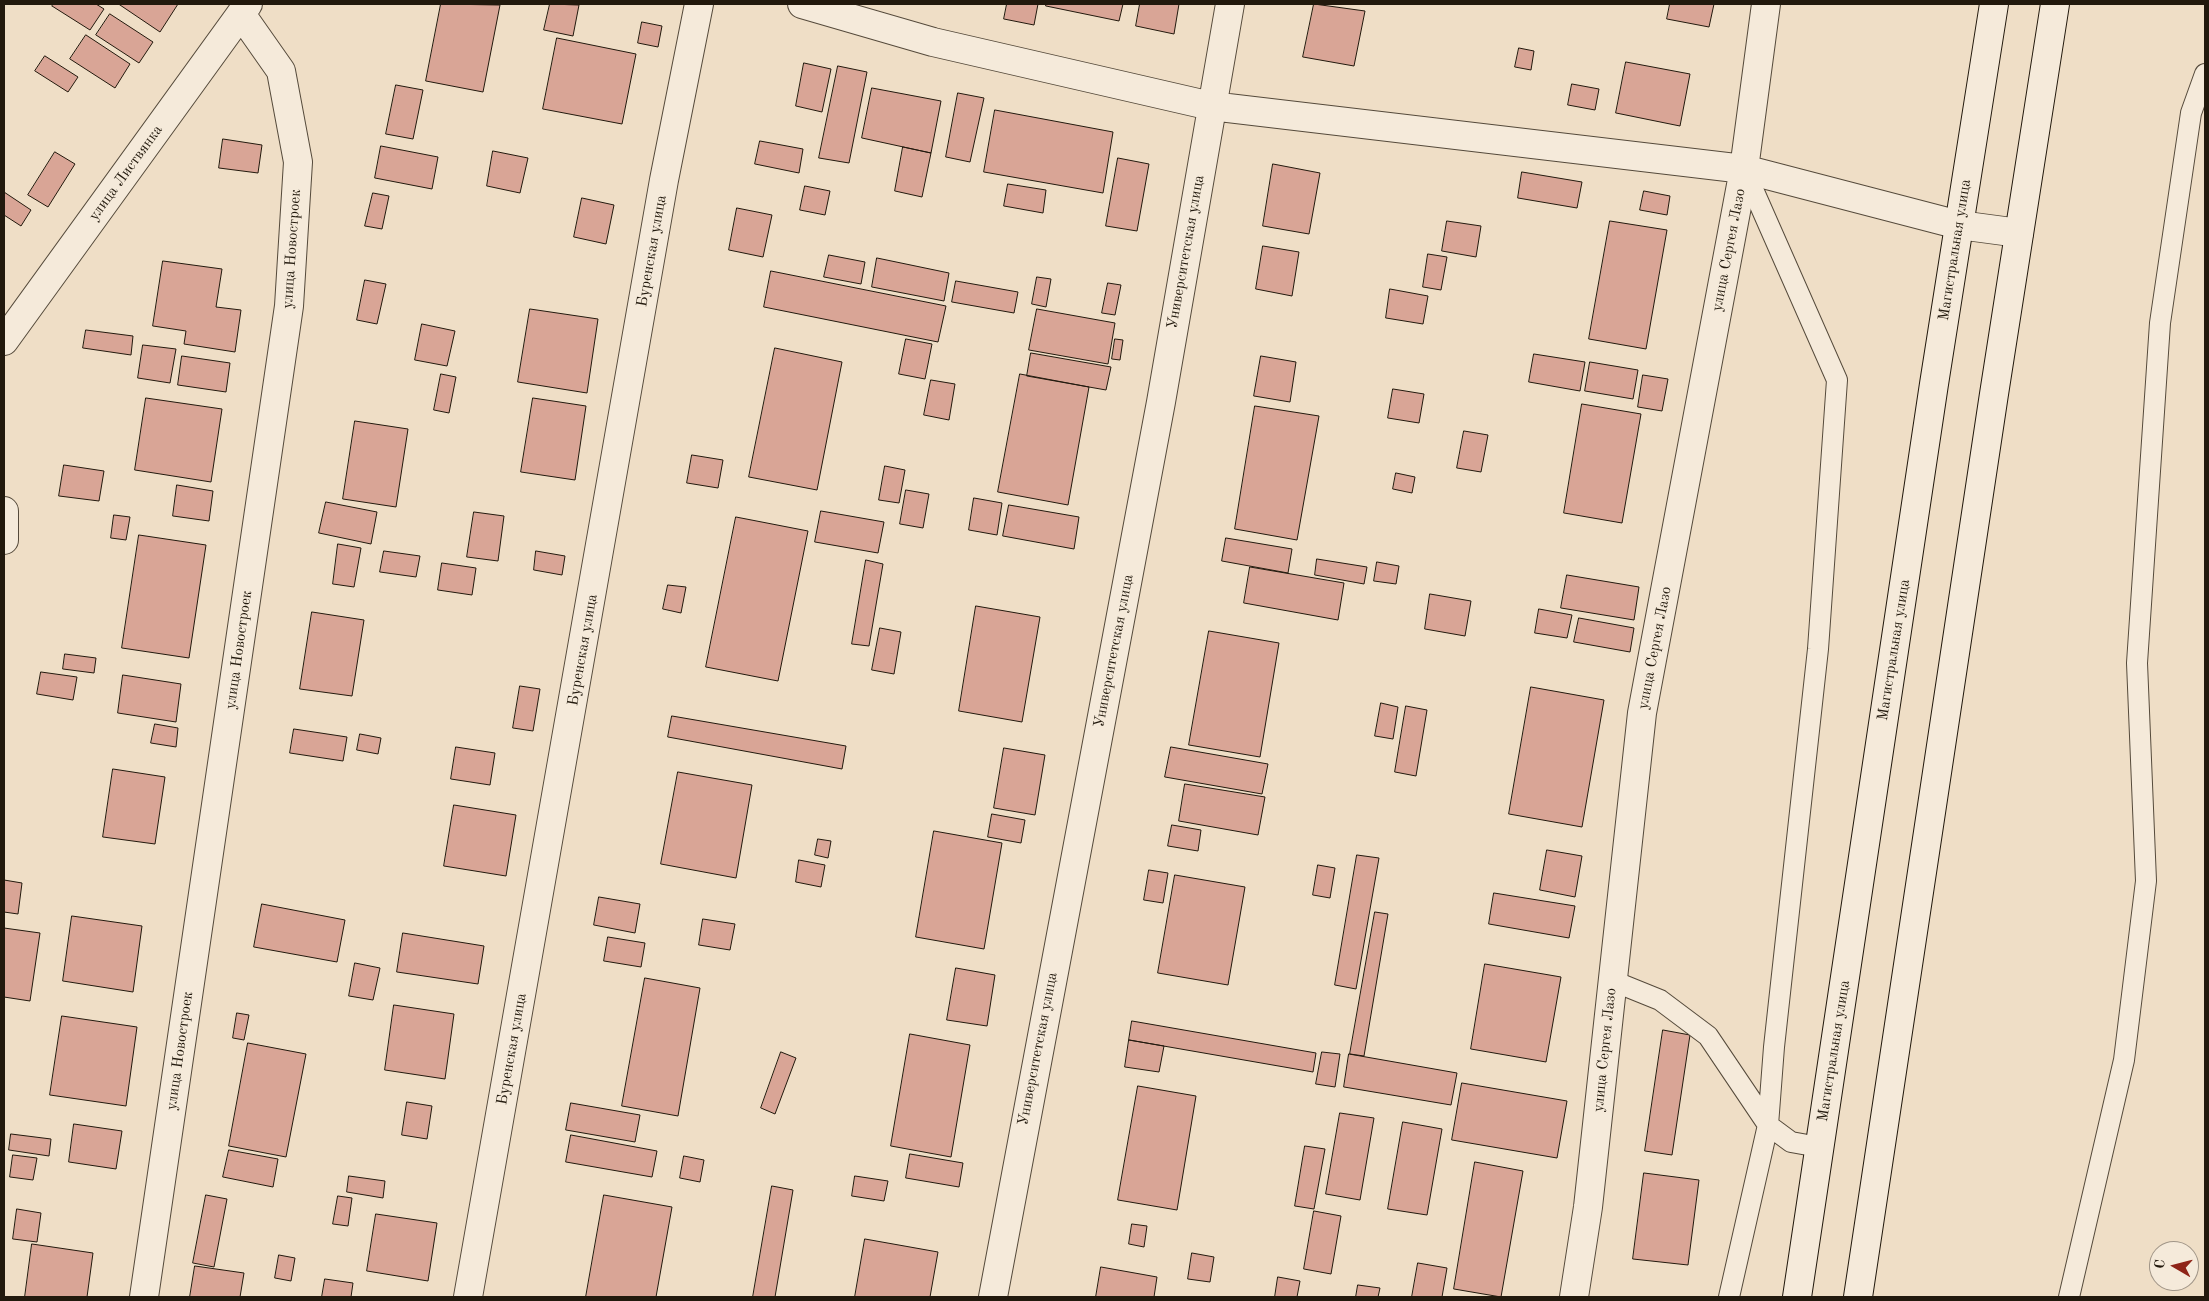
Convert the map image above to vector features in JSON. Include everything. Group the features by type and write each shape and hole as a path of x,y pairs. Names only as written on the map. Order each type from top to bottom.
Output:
{"street":[{"name":"Буренская улица","path":"468,1297 662,190 699,4"},
{"path":"802,4 933,42 1212,106 1744,169 1959,225 2019,233"},
{"name":"Университетская улица","path":"993,1297 1159,412 1230,4"},
{"name":"улица Сергея Лазо","path":"1574,1297 1588,1207 1642,713 1744,169 1766,4"},
{"name":"Магистральная улица","path":"1797,1297 1994,4"},
{"path":"1858,1297 2055,4"},
{"name":"улица Листвянка","path":"4,341 244,9"},
{"name":"улица Новостроек","path":"144,1297 289,306 298,162 281,71 244,9"},
{"path":"4,510 4,540"}],"lane":[{"path":"2069,1297 2124,1060 2146,881 2137,663 2160,324 2191,113 2205,74"},
{"path":"1729,1297 1768,1125 1774,1047 1818,649 1837,380 1744,169"},
{"path":"1613,982 1660,1000 1708,1036 1768,1125 1791,1142 1819,1147"}],"building":[{"path":"54,4 96,4 104,9 90,30 52,6"},
{"path":"121,4 178,4 160,32"},
{"path":"441,4 500,5 483,92 426,81"},
{"path":"550,4 579,5 573,36 544,30"},
{"path":"1007,4 1038,4 1034,25 1004,19"},
{"path":"1046,4 1123,4 1119,21 1046,6"},
{"path":"1140,4 1179,4 1174,34 1136,26"},
{"path":"1314,4 1365,11 1354,66 1303,57"},
{"path":"1670,4 1714,4 1709,27 1667,19"},
{"path":"110,14 153,42 139,63 96,35"},
{"path":"642,22 662,26 658,47 638,43"},
{"path":"86,35 130,64 115,88 70,59"},
{"path":"557,38 636,54 622,124 543,109"},
{"path":"1519,48 1534,51 1531,70 1515,67"},
{"path":"45,56 78,77 68,92 35,71"},
{"path":"1626,62 1690,74 1680,126 1616,113"},
{"path":"804,63 831,69 822,112 796,106"},
{"path":"838,66 867,72 849,163 819,158"},
{"path":"1572,84 1599,89 1595,110 1568,105"},
{"path":"396,85 423,90 413,139 386,134"},
{"path":"872,88 941,101 931,153 862,138"},
{"path":"958,93 984,98 970,162 946,157"},
{"path":"995,110 1113,132 1103,193 984,172"},
{"path":"223,139 262,145 258,173 219,168"},
{"path":"760,141 803,149 799,173 755,164"},
{"path":"381,146 438,157 432,189 375,178"},
{"path":"903,147 931,153 922,197 895,191"},
{"path":"493,151 528,158 520,193 487,186"},
{"path":"55,152 75,164 48,207 28,195"},
{"path":"1118,158 1149,164 1137,231 1106,226"},
{"path":"1273,164 1320,173 1309,234 1263,226"},
{"path":"1522,172 1582,182 1577,208 1518,198"},
{"path":"1008,184 1046,190 1043,213 1004,206"},
{"path":"805,186 830,191 825,215 800,210"},
{"path":"1644,191 1670,196 1667,215 1640,210"},
{"path":"4,192 31,210 21,226 4,215"},
{"path":"373,193 389,196 382,229 365,226"},
{"path":"582,198 614,205 606,244 574,237"},
{"path":"737,208 772,215 763,257 729,250"},
{"path":"1447,221 1481,226 1476,257 1442,251"},
{"path":"1610,221 1667,230 1646,349 1589,339"},
{"path":"1263,246 1299,252 1292,296 1256,289"},
{"path":"1428,254 1447,257 1441,290 1423,287"},
{"path":"829,255 865,262 861,284 824,277"},
{"path":"877,258 949,273 944,301 872,287"},
{"path":"163,261 222,269 216,307 241,310 235,352 184,344 186,331 153,326"},
{"path":"771,271 946,306 938,342 764,307"},
{"path":"1037,277 1051,279 1046,307 1032,304"},
{"path":"365,280 386,284 377,324 357,320"},
{"path":"956,281 1018,292 1014,313 952,302"},
{"path":"1108,283 1121,285 1115,315 1102,313"},
{"path":"1390,289 1428,296 1423,324 1386,318"},
{"path":"530,309 598,319 587,393 518,382"},
{"path":"1037,309 1115,323 1108,364 1029,350"},
{"path":"422,324 455,331 447,366 415,360"},
{"path":"86,330 133,336 131,355 83,348"},
{"path":"906,339 932,344 925,379 899,374"},
{"path":"1115,339 1123,340 1120,360 1112,359"},
{"path":"143,345 176,349 170,383 138,378"},
{"path":"775,348 842,362 817,490 749,477"},
{"path":"1031,353 1111,367 1106,390 1027,376"},
{"path":"1534,354 1585,362 1580,391 1529,382"},
{"path":"182,356 230,363 226,392 178,385"},
{"path":"1261,356 1296,362 1290,402 1254,396"},
{"path":"1590,362 1638,370 1633,399 1585,391"},
{"path":"441,374 456,377 449,413 434,410"},
{"path":"1020,374 1089,387 1068,505 998,492"},
{"path":"1643,375 1668,379 1662,411 1638,407"},
{"path":"931,380 955,384 949,420 924,415"},
{"path":"1393,389 1424,394 1419,423 1388,418"},
{"path":"146,398 222,409 211,482 135,470"},
{"path":"533,398 586,406 575,480 521,472"},
{"path":"1582,404 1641,414 1622,523 1564,513"},
{"path":"1255,406 1319,416 1297,540 1235,529"},
{"path":"355,421 408,429 396,507 343,499"},
{"path":"1464,431 1488,435 1481,472 1457,468"},
{"path":"692,455 723,460 718,488 687,483"},
{"path":"64,465 104,471 99,501 59,496"},
{"path":"885,466 905,470 899,503 879,500"},
{"path":"1396,473 1415,477 1412,493 1393,489"},
{"path":"177,485 213,491 209,521 173,516"},
{"path":"906,490 929,494 923,528 900,524"},
{"path":"974,498 1002,503 997,535 969,530"},
{"path":"326,502 377,512 371,544 319,533"},
{"path":"1009,505 1079,517 1074,549 1003,536"},
{"path":"821,511 884,522 878,553 815,542"},
{"path":"474,512 504,516 498,561 467,557"},
{"path":"114,515 130,517 126,540 111,538"},
{"path":"736,517 808,531 778,681 706,667"},
{"path":"139,535 206,545 189,658 122,648"},
{"path":"1226,538 1292,549 1288,573 1222,561"},
{"path":"338,544 361,548 354,587 333,584"},
{"path":"384,551 420,556 416,577 380,572"},
{"path":"536,551 565,556 562,575 534,570"},
{"path":"1317,559 1367,567 1364,584 1315,575"},
{"path":"866,560 883,564 869,646 852,644"},
{"path":"1377,562 1399,566 1396,584 1374,581"},
{"path":"442,563 476,568 472,595 438,590"},
{"path":"1250,567 1344,583 1338,620 1244,603"},
{"path":"1567,575 1639,587 1634,620 1561,608"},
{"path":"668,585 686,587 681,613 663,609"},
{"path":"1430,594 1471,601 1465,636 1425,629"},
{"path":"976,606 1040,617 1022,722 959,711"},
{"path":"1539,609 1572,615 1567,638 1535,633"},
{"path":"312,612 364,620 352,696 300,689"},
{"path":"1579,618 1634,628 1630,652 1574,642"},
{"path":"880,628 901,632 894,674 872,670"},
{"path":"1209,631 1279,643 1260,757 1189,745"},
{"path":"65,654 96,658 94,673 63,669"},
{"path":"41,672 77,677 73,700 37,694"},
{"path":"123,675 181,684 176,722 118,713"},
{"path":"520,686 540,689 533,731 513,728"},
{"path":"1531,687 1604,700 1582,827 1509,814"},
{"path":"1381,703 1398,707 1393,739 1375,736"},
{"path":"1406,706 1427,710 1416,776 1395,772"},
{"path":"672,716 846,746 842,769 668,737"},
{"path":"155,724 178,728 176,747 151,743"},
{"path":"294,729 347,737 343,761 290,753"},
{"path":"360,734 381,738 378,754 357,750"},
{"path":"456,747 495,753 490,785 451,779"},
{"path":"1171,747 1268,764 1262,794 1165,777"},
{"path":"1004,748 1045,755 1035,815 994,808"},
{"path":"113,769 165,777 155,844 103,837"},
{"path":"678,772 752,785 736,878 661,864"},
{"path":"1185,784 1265,797 1258,835 1179,821"},
{"path":"454,805 516,815 506,876 444,866"},
{"path":"992,814 1025,820 1021,843 988,837"},
{"path":"1172,825 1201,830 1198,851 1168,846"},
{"path":"934,831 1002,843 984,949 916,937"},
{"path":"818,839 831,841 828,858 815,855"},
{"path":"1547,850 1582,856 1575,897 1540,890"},
{"path":"1357,855 1379,858 1356,989 1335,985"},
{"path":"799,860 825,865 821,887 796,882"},
{"path":"1318,865 1335,868 1330,898 1313,895"},
{"path":"1149,870 1168,873 1163,903 1144,900"},
{"path":"1175,875 1245,887 1228,985 1158,973"},
{"path":"4,880 22,883 18,914 4,912"},
{"path":"1494,893 1575,906 1569,938 1489,924"},
{"path":"599,897 640,904 635,933 594,925"},
{"path":"262,904 345,920 337,962 254,947"},
{"path":"1375,912 1388,914 1364,1056 1350,1054"},
{"path":"72,916 142,926 133,992 63,981"},
{"path":"703,919 735,924 730,950 699,945"},
{"path":"4,928 40,933 30,1001 4,997"},
{"path":"403,933 484,946 478,984 397,972"},
{"path":"608,937 645,943 641,967 604,961"},
{"path":"355,963 380,968 373,1000 349,996"},
{"path":"1485,964 1561,977 1546,1062 1471,1049"},
{"path":"956,968 995,975 987,1026 947,1020"},
{"path":"645,978 700,988 678,1116 622,1106"},
{"path":"394,1005 454,1014 445,1079 385,1070"},
{"path":"237,1013 249,1015 244,1040 233,1038"},
{"path":"62,1016 137,1027 126,1106 50,1095"},
{"path":"1132,1021 1316,1053 1313,1072 1129,1040"},
{"path":"1663,1030 1690,1035 1672,1155 1645,1151"},
{"path":"910,1034 970,1045 951,1157 891,1146"},
{"path":"1129,1040 1164,1046 1159,1072 1125,1067"},
{"path":"248,1043 306,1054 286,1157 229,1146"},
{"path":"781,1052 796,1058 775,1114 761,1108"},
{"path":"1322,1052 1340,1054 1335,1087 1316,1084"},
{"path":"1349,1054 1457,1073 1451,1105 1344,1087"},
{"path":"1462,1083 1567,1101 1557,1158 1452,1140"},
{"path":"1138,1086 1196,1096 1177,1210 1118,1200"},
{"path":"407,1102 432,1106 427,1139 402,1135"},
{"path":"571,1103 640,1115 635,1142 566,1130"},
{"path":"1340,1113 1374,1118 1360,1200 1326,1194"},
{"path":"1403,1122 1442,1129 1427,1215 1388,1209"},
{"path":"74,1124 122,1131 116,1169 69,1162"},
{"path":"11,1134 51,1139 49,1156 9,1150"},
{"path":"571,1135 657,1151 652,1177 566,1162"},
{"path":"1305,1146 1325,1149 1314,1209 1295,1206"},
{"path":"229,1150 278,1159 273,1187 223,1177"},
{"path":"910,1154 963,1163 959,1187 906,1178"},
{"path":"13,1155 37,1158 33,1180 10,1177"},
{"path":"684,1156 704,1160 700,1182 680,1178"},
{"path":"1475,1162 1523,1171 1501,1297 1454,1289"},
{"path":"1644,1173 1699,1180 1688,1265 1633,1259"},
{"path":"349,1176 385,1181 383,1198 347,1192"},
{"path":"855,1176 888,1181 884,1201 852,1196"},
{"path":"772,1186 793,1190 775,1297 753,1297"},
{"path":"206,1195 227,1199 214,1267 193,1263"},
{"path":"604,1195 672,1207 656,1297 586,1297"},
{"path":"338,1196 352,1198 348,1226 333,1224"},
{"path":"17,1209 41,1213 37,1242 13,1239"},
{"path":"1314,1211 1341,1216 1331,1274 1304,1269"},
{"path":"376,1214 437,1223 428,1281 367,1271"},
{"path":"1132,1224 1147,1226 1144,1247 1129,1244"},
{"path":"865,1239 938,1252 930,1297 855,1297"},
{"path":"32,1244 93,1253 87,1297 25,1297"},
{"path":"1192,1253 1214,1257 1210,1282 1188,1279"},
{"path":"279,1255 295,1258 291,1281 275,1278"},
{"path":"1418,1263 1447,1268 1442,1297 1412,1297"},
{"path":"195,1266 244,1273 240,1297 190,1297"},
{"path":"1101,1267 1157,1277 1154,1297 1096,1297"},
{"path":"1278,1277 1300,1281 1297,1297 1275,1297"},
{"path":"325,1279 353,1283 351,1297 322,1297"},
{"path":"1358,1285 1380,1288 1378,1297 1356,1297"}]}
